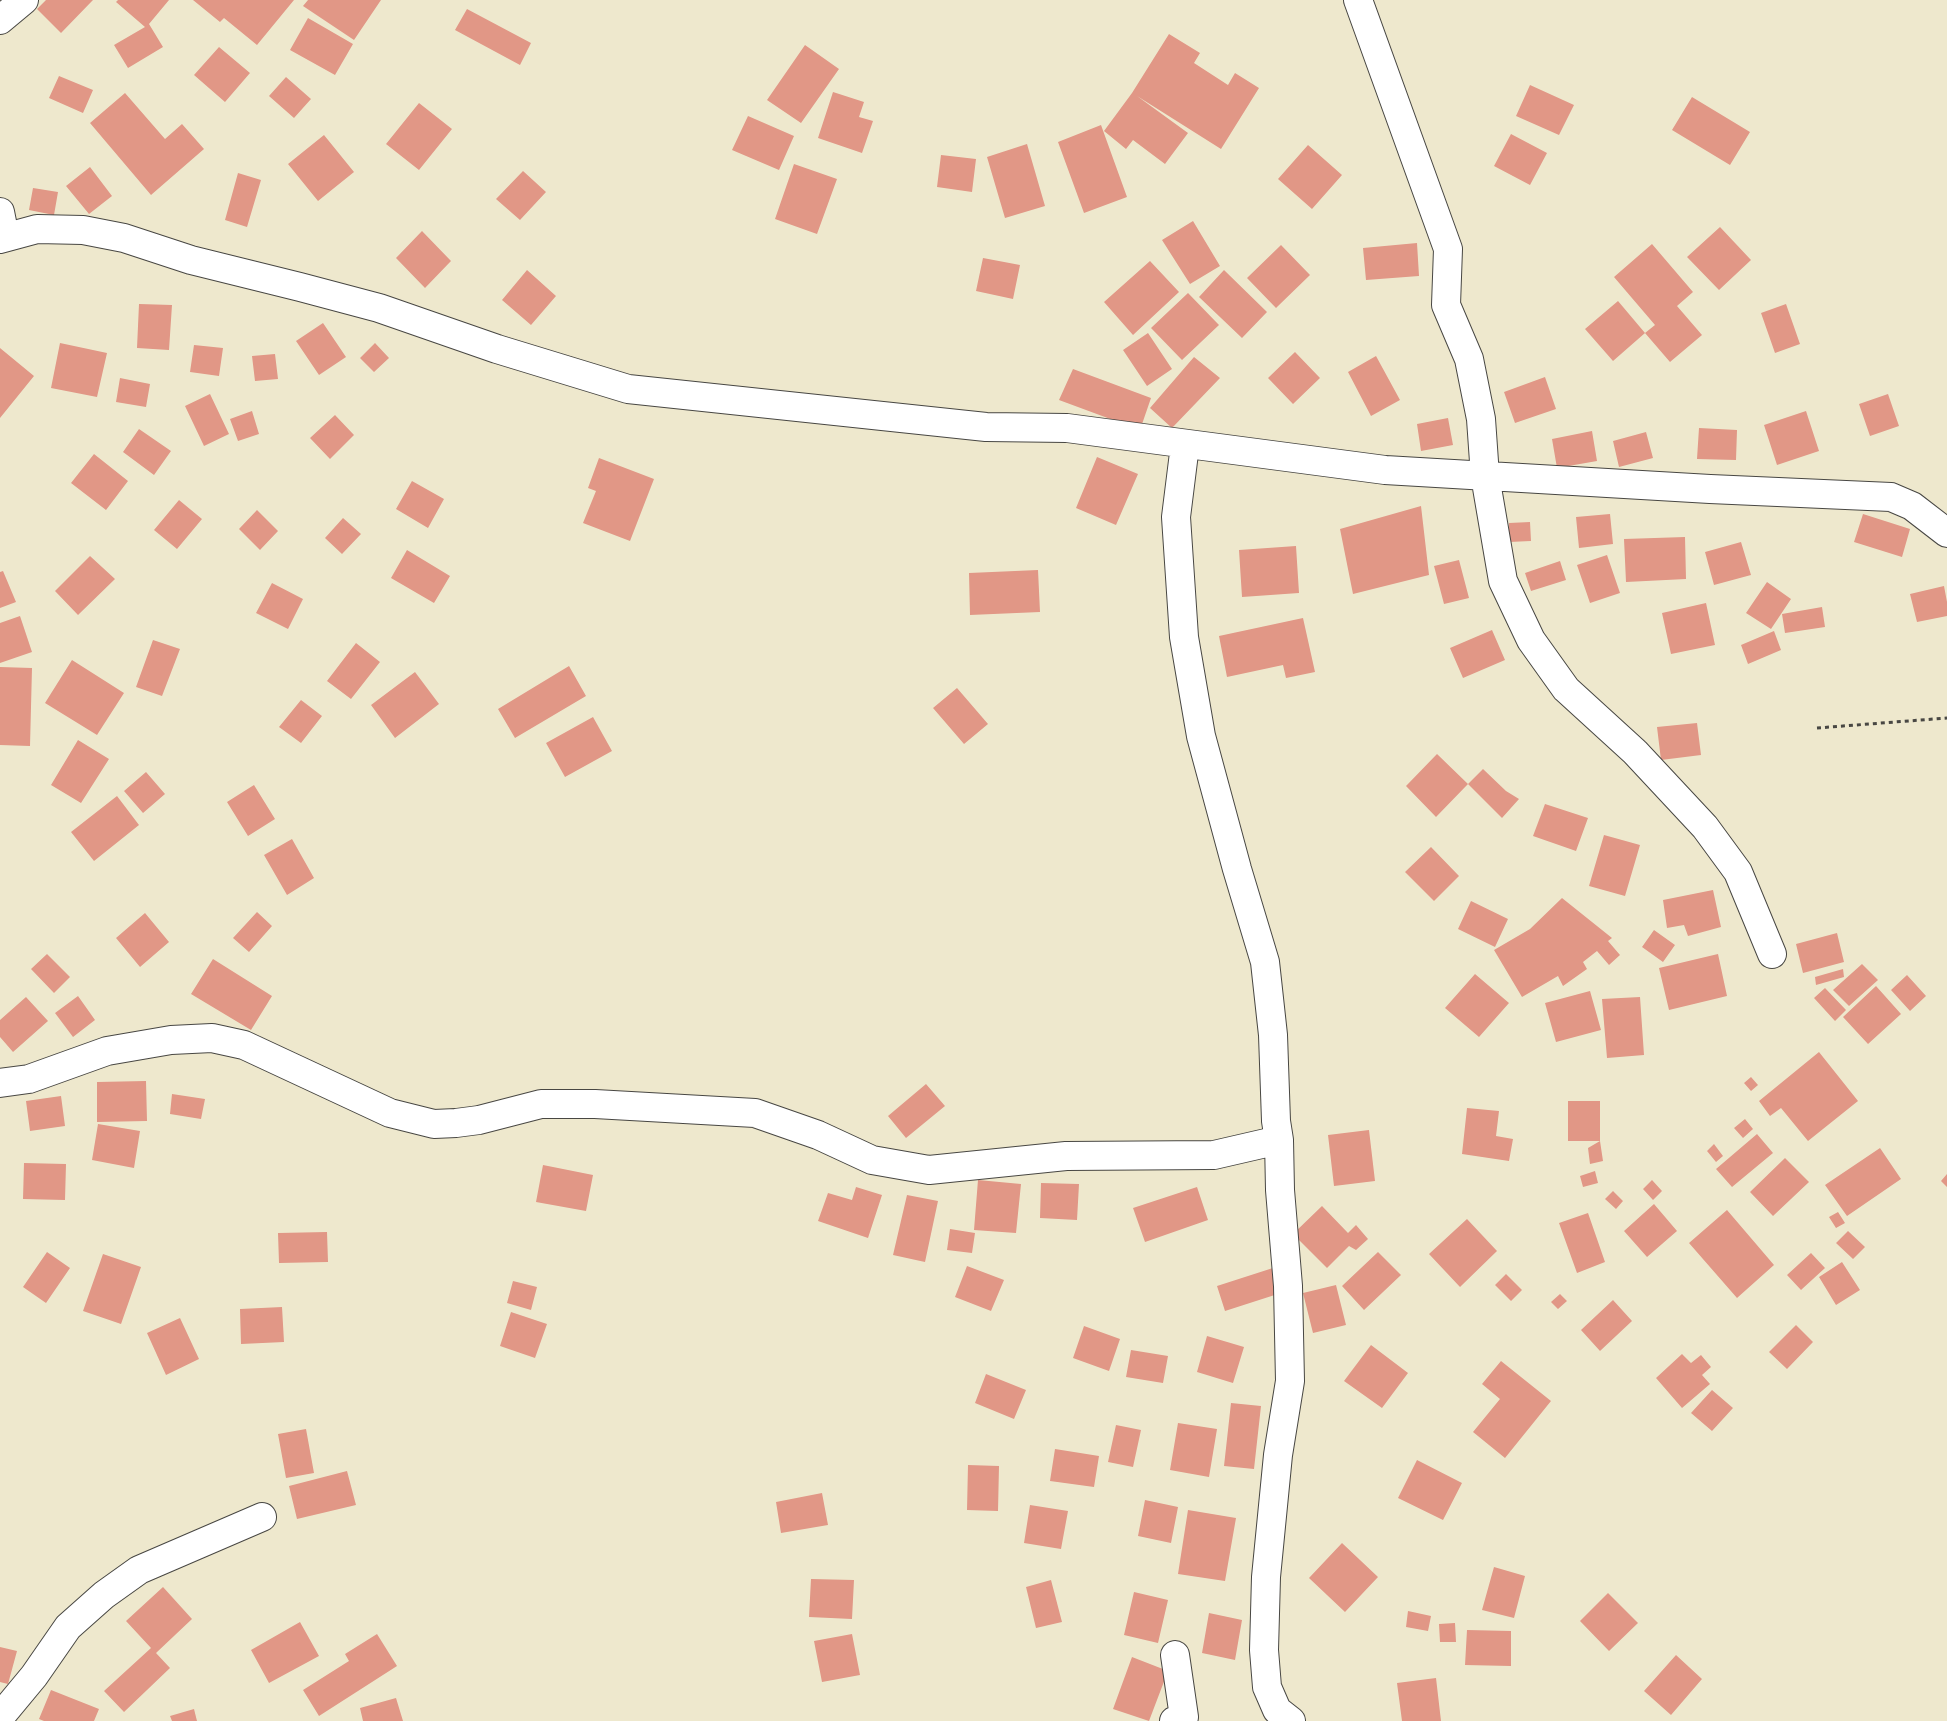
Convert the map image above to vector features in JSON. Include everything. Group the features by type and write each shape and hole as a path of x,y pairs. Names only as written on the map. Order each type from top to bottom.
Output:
{"street":[{"path":"0,20 24,0"},
{"path":"1358,0 1448,249 1446,305 1469,359 1481,419 1485,476 1503,581 1531,640 1566,689 1635,752 1705,827 1738,872 1772,954"},
{"path":"2,229 82,230 124,238 191,260 300,286 379,308 498,349 628,390 986,427 1067,428 1385,470 1891,497 1912,506 1947,533"},
{"path":"1185,445 1176,517 1184,637 1201,736 1237,869 1265,962 1273,1035 1276,1122 1279,1140 1281,1198 1288,1286 1290,1381 1278,1455 1266,1577 1264,1650 1267,1687 1277,1710 1291,1721"},
{"path":"0,1083 29,1080 107,1051 171,1040 212,1038 244,1045 390,1113 434,1124 479,1120 541,1104 595,1104 755,1113 818,1136 872,1160 929,1170 1066,1156 1214,1154 1279,1140"},
{"path":"0,1717 34,1676 68,1627 104,1595 139,1570 262,1516"},
{"path":"1174,1721 1184,1718 1176,1655"}],"path":[{"path":"1817,728 1947,718"}],"building":[{"path":"46,0 93,0 61,33 37,9"},
{"path":"118,0 169,0 149,24 163,47 128,68 114,45 145,27 116,2"},
{"path":"193,0 294,0 257,45 224,18 220,22"},
{"path":"308,0 381,0 354,40 303,6"},
{"path":"467,9 531,43 520,65 455,30"},
{"path":"308,18 353,44 335,75 290,50"},
{"path":"1169,34 1200,53 1194,63 1228,85 1235,73 1259,88 1221,149 1137,96 1188,133 1165,164 1133,140 1126,149 1104,131 1132,93"},
{"path":"805,45 839,69 801,123 767,100"},
{"path":"219,47 250,73 225,102 194,75"},
{"path":"59,76 93,90 83,113 49,98"},
{"path":"286,77 311,99 294,118 269,96"},
{"path":"1530,85 1574,105 1559,135 1516,116"},
{"path":"833,92 864,102 859,117 873,121 862,153 818,138"},
{"path":"125,93 165,139 182,124 204,149 151,195 90,123"},
{"path":"1692,97 1750,132 1730,165 1672,130"},
{"path":"419,103 452,129 419,170 386,144"},
{"path":"748,116 794,136 779,170 732,150"},
{"path":"1101,125 1127,197 1084,213 1058,142"},
{"path":"1511,134 1547,153 1530,185 1494,166"},
{"path":"324,135 354,172 318,201 288,164"},
{"path":"1027,144 1045,206 1005,218 987,157"},
{"path":"1308,145 1342,175 1312,209 1278,179"},
{"path":"941,155 976,159 972,192 937,187"},
{"path":"794,164 837,179 817,234 775,219"},
{"path":"90,167 112,196 89,214 66,186"},
{"path":"523,171 546,192 520,220 496,199"},
{"path":"238,173 261,180 247,227 225,220"},
{"path":"33,188 58,192 54,215 29,210"},
{"path":"1193,221 1220,266 1190,284 1162,240"},
{"path":"1720,227 1751,260 1719,290 1687,257"},
{"path":"422,231 451,261 425,288 396,258"},
{"path":"1417,243 1419,276 1366,280 1363,248"},
{"path":"1652,244 1693,292 1677,306 1702,335 1670,362 1645,333 1655,325 1614,277"},
{"path":"1281,245 1310,275 1276,308 1247,278"},
{"path":"983,258 1020,265 1013,299 976,291"},
{"path":"1150,261 1179,292 1133,335 1104,302"},
{"path":"527,270 556,296 531,325 502,300"},
{"path":"1224,270 1267,312 1242,338 1199,297"},
{"path":"1188,293 1219,325 1182,360 1151,328"},
{"path":"1618,301 1645,333 1613,361 1585,329"},
{"path":"139,304 172,305 169,350 137,348"},
{"path":"1786,304 1800,344 1775,353 1761,313"},
{"path":"323,323 346,357 319,375 296,341"},
{"path":"1148,333 1172,369 1147,386 1123,350"},
{"path":"60,343 107,353 97,397 51,388"},
{"path":"375,343 389,358 374,372 360,358"},
{"path":"194,345 223,348 219,376 190,372"},
{"path":"0,348 34,376 0,418"},
{"path":"1295,352 1320,378 1293,404 1268,378"},
{"path":"275,354 278,379 255,381 252,356"},
{"path":"1376,356 1400,400 1371,416 1348,372"},
{"path":"1194,357 1220,378 1172,428 1150,408"},
{"path":"1073,369 1151,398 1140,430 1059,400"},
{"path":"1545,377 1556,409 1515,423 1504,392"},
{"path":"120,378 150,384 146,407 116,402"},
{"path":"210,394 229,434 204,446 185,406"},
{"path":"1888,394 1899,426 1870,436 1859,404"},
{"path":"252,411 259,434 238,441 230,419"},
{"path":"1806,411 1819,451 1777,465 1764,425"},
{"path":"335,415 354,435 330,459 310,438"},
{"path":"1448,418 1453,445 1421,451 1417,424"},
{"path":"1699,428 1737,430 1736,460 1697,459"},
{"path":"139,429 171,451 154,475 123,452"},
{"path":"1592,431 1597,461 1557,468 1552,439"},
{"path":"1646,432 1653,458 1619,467 1613,441"},
{"path":"94,454 128,481 106,510 71,483"},
{"path":"1097,457 1138,474 1116,525 1076,508"},
{"path":"599,458 654,479 630,541 583,523 596,491 588,488"},
{"path":"412,481 444,499 428,528 396,509"},
{"path":"179,500 202,519 177,549 154,530"},
{"path":"1421,506 1429,575 1353,594 1340,529"},
{"path":"257,510 278,531 260,550 239,529"},
{"path":"1610,514 1613,544 1579,548 1576,517"},
{"path":"1863,514 1910,529 1902,557 1854,542"},
{"path":"343,518 361,534 342,554 325,538"},
{"path":"1530,522 1531,541 1509,542 1509,523"},
{"path":"1685,537 1686,579 1626,582 1624,539"},
{"path":"1741,542 1751,575 1714,585 1705,552"},
{"path":"1296,546 1299,593 1242,597 1239,550"},
{"path":"407,550 450,576 434,603 391,578"},
{"path":"1607,555 1620,593 1590,603 1577,565"},
{"path":"90,556 115,579 78,615 55,591"},
{"path":"1459,560 1469,598 1444,604 1434,566"},
{"path":"1560,561 1566,580 1531,591 1525,573"},
{"path":"1038,570 1040,612 970,615 969,573"},
{"path":"3,571 16,602 0,608 0,572"},
{"path":"1767,582 1791,599 1771,629 1746,613"},
{"path":"272,583 303,599 288,629 256,613"},
{"path":"1944,586 1947,616 1917,622 1910,594"},
{"path":"1706,603 1715,645 1671,654 1662,613"},
{"path":"1822,607 1825,627 1785,633 1782,614"},
{"path":"20,616 32,652 0,663 0,623"},
{"path":"1303,618 1315,672 1286,678 1283,665 1227,677 1219,636"},
{"path":"1492,630 1505,660 1463,678 1450,648"},
{"path":"1774,631 1781,650 1748,664 1741,645"},
{"path":"153,640 180,649 162,696 136,687"},
{"path":"356,643 380,662 351,699 327,681"},
{"path":"72,660 124,693 97,735 45,703"},
{"path":"569,666 586,696 515,738 498,709"},
{"path":"0,667 32,668 30,746 0,745"},
{"path":"415,672 439,704 395,738 371,705"},
{"path":"957,688 988,724 964,744 933,708"},
{"path":"301,700 322,716 301,743 279,727"},
{"path":"593,717 612,751 565,777 546,743"},
{"path":"1697,723 1701,755 1661,760 1657,727"},
{"path":"78,740 109,759 81,803 51,785"},
{"path":"1437,754 1468,784 1436,817 1406,786"},
{"path":"1483,769 1506,791 1519,799 1502,818 1468,784"},
{"path":"146,772 165,794 143,813 124,791"},
{"path":"254,785 275,819 248,836 227,802"},
{"path":"117,796 139,825 94,861 71,832"},
{"path":"1545,804 1588,818 1576,851 1533,836"},
{"path":"1604,835 1640,845 1625,896 1589,886"},
{"path":"292,839 314,878 287,895 264,855"},
{"path":"1431,847 1459,876 1434,901 1405,872"},
{"path":"1713,890 1721,927 1688,936 1684,925 1667,928 1663,900"},
{"path":"1562,898 1612,938 1608,941 1620,955 1609,965 1597,951 1583,962 1587,969 1563,986 1558,976 1522,997 1494,950 1530,929"},
{"path":"1471,901 1508,919 1495,947 1458,929"},
{"path":"257,912 272,926 249,952 233,938"},
{"path":"145,913 169,942 140,967 116,938"},
{"path":"1654,930 1675,945 1663,962 1642,947"},
{"path":"1837,933 1844,962 1803,973 1796,944"},
{"path":"47,954 70,977 54,993 31,969"},
{"path":"1718,954 1727,996 1669,1010 1659,968"},
{"path":"213,959 272,996 251,1030 191,994"},
{"path":"1862,964 1878,980 1849,1006 1833,990"},
{"path":"1843,969 1844,977 1816,985 1815,977"},
{"path":"1475,974 1509,1003 1479,1037 1445,1008"},
{"path":"1907,975 1926,996 1910,1011 1891,990"},
{"path":"1876,986 1901,1014 1868,1044 1843,1017"},
{"path":"1825,988 1846,1010 1835,1021 1814,998"},
{"path":"1590,991 1601,1030 1556,1042 1545,1003"},
{"path":"78,996 95,1020 73,1037 55,1013"},
{"path":"26,997 48,1021 13,1052 0,1037 0,1020"},
{"path":"1640,997 1644,1055 1607,1058 1602,999"},
{"path":"1819,1052 1858,1101 1808,1141 1781,1108 1770,1116 1759,1101"},
{"path":"1751,1077 1758,1085 1751,1091 1744,1083"},
{"path":"146,1081 147,1121 97,1122 97,1082"},
{"path":"926,1084 945,1106 906,1138 888,1116"},
{"path":"172,1094 205,1099 201,1119 170,1114"},
{"path":"61,1096 65,1126 30,1131 26,1101"},
{"path":"1568,1101 1600,1101 1600,1141 1568,1141"},
{"path":"1467,1108 1499,1111 1496,1136 1513,1139 1509,1161 1462,1154"},
{"path":"1745,1119 1753,1129 1743,1138 1734,1128"},
{"path":"98,1124 140,1131 134,1168 92,1160"},
{"path":"1369,1130 1375,1181 1334,1186 1328,1135"},
{"path":"1757,1134 1773,1153 1732,1187 1716,1169"},
{"path":"1600,1141 1603,1161 1590,1164 1588,1148"},
{"path":"1714,1144 1723,1156 1716,1162 1707,1151"},
{"path":"1880,1148 1901,1179 1847,1216 1825,1185"},
{"path":"1785,1158 1809,1182 1773,1216 1750,1192"},
{"path":"24,1163 66,1164 65,1200 23,1199"},
{"path":"543,1165 593,1175 586,1211 536,1202"},
{"path":"1595,1171 1598,1183 1583,1187 1580,1176"},
{"path":"1947,1174 1947,1187 1941,1181"},
{"path":"978,1180 1021,1184 1016,1233 974,1230"},
{"path":"1652,1180 1662,1191 1653,1200 1643,1189"},
{"path":"1041,1183 1079,1184 1077,1220 1040,1218"},
{"path":"856,1187 882,1195 868,1238 818,1221 828,1193 852,1200"},
{"path":"1197,1187 1208,1220 1145,1242 1133,1208"},
{"path":"1613,1191 1623,1201 1616,1209 1605,1199"},
{"path":"907,1195 938,1201 925,1262 893,1255"},
{"path":"1654,1204 1677,1231 1647,1257 1624,1231"},
{"path":"1322,1206 1348,1233 1356,1225 1368,1239 1356,1250 1349,1246 1327,1268 1293,1234"},
{"path":"1727,1210 1774,1265 1737,1298 1689,1243"},
{"path":"1838,1212 1845,1223 1836,1228 1829,1217"},
{"path":"1588,1213 1605,1262 1577,1273 1559,1223"},
{"path":"1467,1219 1497,1251 1460,1287 1429,1254"},
{"path":"950,1229 975,1233 972,1253 947,1250"},
{"path":"1848,1231 1865,1247 1853,1259 1836,1243"},
{"path":"327,1232 328,1262 279,1263 278,1233"},
{"path":"47,1252 70,1268 46,1303 23,1287"},
{"path":"1378,1252 1401,1275 1364,1310 1342,1286"},
{"path":"1811,1253 1825,1268 1801,1290 1787,1275"},
{"path":"103,1254 141,1267 121,1324 83,1311"},
{"path":"1842,1262 1860,1290 1836,1305 1819,1277"},
{"path":"967,1266 1004,1280 991,1311 955,1297"},
{"path":"1276,1267 1284,1292 1225,1311 1217,1286"},
{"path":"1506,1274 1522,1290 1511,1301 1495,1285"},
{"path":"513,1281 537,1287 531,1310 507,1303"},
{"path":"1336,1285 1346,1325 1313,1333 1303,1293"},
{"path":"1560,1294 1567,1301 1558,1309 1551,1302"},
{"path":"1613,1300 1632,1321 1600,1351 1581,1330"},
{"path":"282,1307 284,1342 241,1344 240,1309"},
{"path":"511,1312 547,1324 535,1358 500,1346"},
{"path":"180,1318 199,1359 166,1375 147,1333"},
{"path":"1796,1325 1813,1342 1787,1369 1769,1352"},
{"path":"1084,1326 1120,1339 1109,1371 1073,1358"},
{"path":"1207,1336 1244,1347 1233,1383 1197,1372"},
{"path":"1371,1345 1408,1373 1382,1408 1344,1381"},
{"path":"1131,1350 1168,1356 1163,1383 1126,1377"},
{"path":"1682,1354 1691,1363 1701,1355 1711,1367 1702,1375 1710,1384 1682,1408 1656,1378"},
{"path":"1501,1361 1551,1401 1505,1458 1473,1432 1500,1399 1482,1384"},
{"path":"986,1374 1026,1390 1014,1419 975,1403"},
{"path":"1712,1390 1733,1408 1712,1431 1691,1413"},
{"path":"1231,1403 1261,1406 1254,1469 1224,1466"},
{"path":"1178,1423 1217,1429 1209,1477 1170,1470"},
{"path":"1116,1425 1141,1430 1133,1467 1108,1462"},
{"path":"306,1429 314,1473 286,1478 278,1434"},
{"path":"1055,1449 1099,1456 1094,1487 1050,1481"},
{"path":"1417,1460 1462,1483 1443,1520 1398,1498"},
{"path":"968,1465 999,1466 998,1511 967,1510"},
{"path":"347,1471 356,1505 297,1519 289,1486"},
{"path":"822,1493 828,1525 781,1533 776,1502"},
{"path":"1145,1500 1178,1507 1171,1543 1138,1536"},
{"path":"1030,1505 1068,1511 1061,1549 1024,1543"},
{"path":"1188,1510 1236,1518 1225,1581 1178,1574"},
{"path":"1342,1543 1378,1577 1345,1612 1309,1578"},
{"path":"1494,1567 1525,1576 1514,1618 1482,1610"},
{"path":"811,1579 854,1580 852,1619 809,1617"},
{"path":"1051,1580 1062,1622 1036,1628 1026,1587"},
{"path":"163,1587 192,1619 156,1653 170,1668 124,1712 104,1691 151,1648 126,1621"},
{"path":"1134,1592 1168,1600 1158,1643 1124,1635"},
{"path":"1608,1593 1638,1623 1609,1651 1580,1621"},
{"path":"1408,1611 1431,1616 1428,1631 1406,1627"},
{"path":"1209,1613 1242,1620 1235,1660 1202,1653"},
{"path":"300,1622 319,1656 269,1683 251,1650"},
{"path":"1455,1623 1456,1642 1440,1642 1439,1624"},
{"path":"1467,1630 1511,1631 1511,1666 1465,1665"},
{"path":"377,1634 397,1666 319,1716 303,1690 349,1661 345,1654"},
{"path":"852,1634 860,1675 822,1682 814,1641"},
{"path":"0,1647 17,1651 8,1684 0,1682"},
{"path":"1676,1655 1702,1679 1671,1715 1644,1691"},
{"path":"1132,1657 1168,1671 1149,1721 1113,1709"},
{"path":"1436,1678 1441,1721 1402,1721 1397,1683"},
{"path":"51,1690 99,1709 94,1721 44,1721 39,1719"},
{"path":"396,1698 403,1721 363,1721 360,1708"},
{"path":"194,1709 197,1721 172,1721 170,1716"}]}
